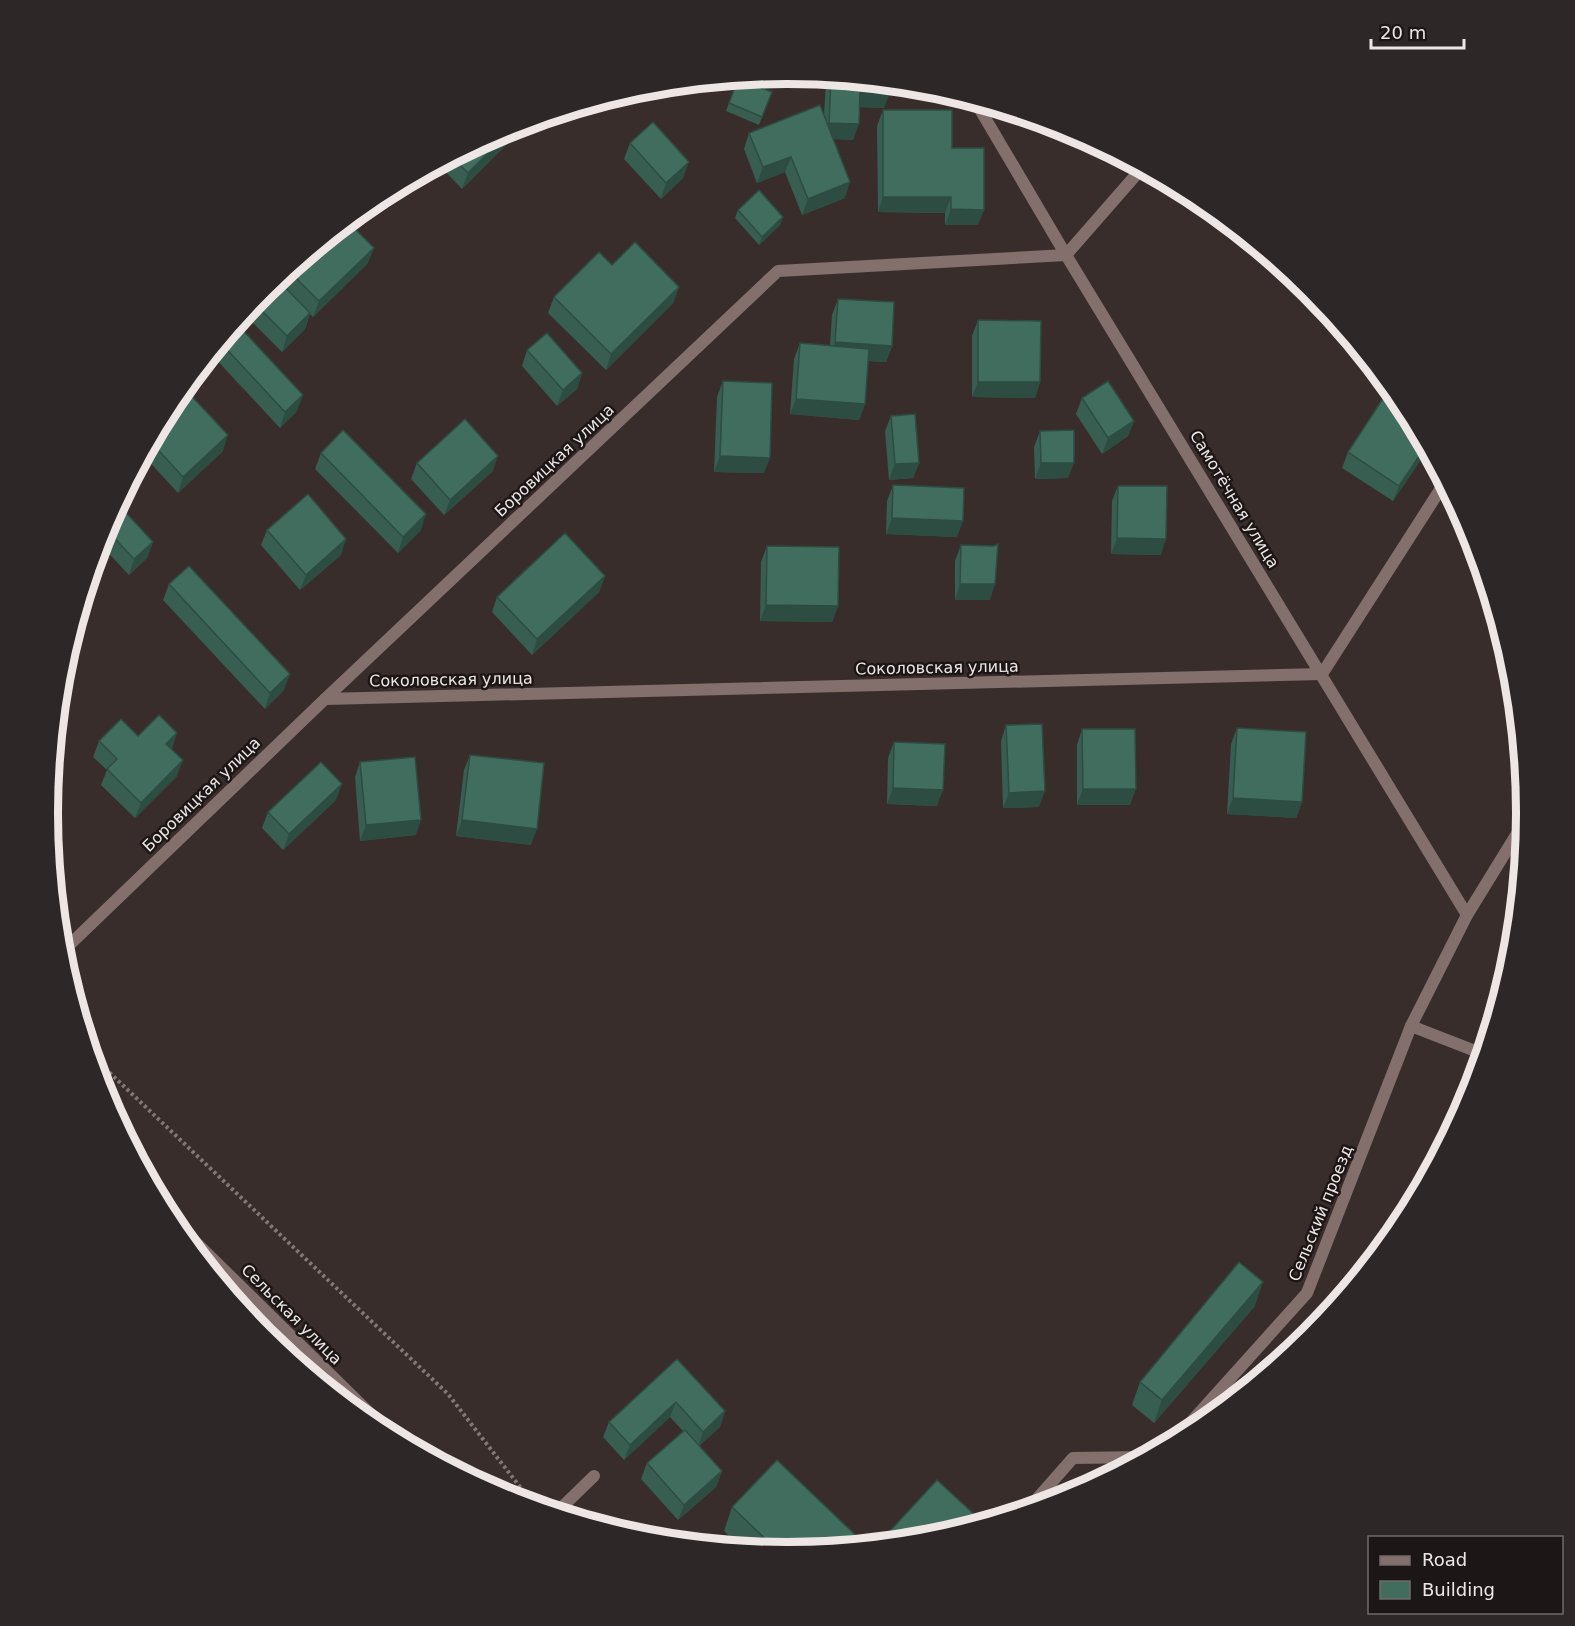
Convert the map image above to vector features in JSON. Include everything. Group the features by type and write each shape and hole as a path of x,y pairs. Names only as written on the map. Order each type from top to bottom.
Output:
{"street":[{"name":"Самотёчная улица","path":"981,110 1467,915"},
{"path":"1066,255 1137,174"},
{"name":"Боровицкая улица","path":"71,943 325,699 778,271 1066,255"},
{"path":"1322,674 1440,489"},
{"name":"Соколовская улица","path":"325,699 1322,674"},
{"name":"Сельский проезд","path":"1195,1418 1306,1293 1411,1026 1467,915 1516,836"},
{"path":"1411,1026 1476,1051"},
{"name":"Сельская улица","path":"205,1252 353,1398"},
{"path":"1039,1497 1073,1458 1128,1457"},
{"path":"563,1506 594,1476"}],"path":[{"path":"105,1068 448,1394 524,1493"}],"building":[{"path":"755,85 772,92 762,117 729,103 735,86"},
{"path":"831,86 890,91 890,93 860,91 859,124 829,123"},
{"path":"820,105 850,182 808,199 791,157 763,167 749,133"},
{"path":"883,110 952,110 952,148 984,148 984,210 951,209 951,197 883,197"},
{"path":"653,122 689,162 666,183 630,143"},
{"path":"496,145 468,173 458,163"},
{"path":"759,190 783,217 762,237 738,210"},
{"path":"354,228 374,248 319,301 295,277"},
{"path":"635,242 679,287 611,354 554,297 599,252 612,265"},
{"path":"284,286 310,313 287,336 261,310"},
{"path":"838,299 894,302 892,346 835,342"},
{"path":"978,320 1041,321 1040,382 978,382"},
{"path":"242,329 303,395 285,412 226,348"},
{"path":"547,333 582,373 563,390 527,350"},
{"path":"800,343 869,349 865,404 796,399"},
{"path":"723,381 772,383 770,458 720,456"},
{"path":"1108,381 1134,421 1108,438 1082,398"},
{"path":"190,395 228,435 183,477 156,448"},
{"path":"1384,397 1394,408 1421,453 1399,486 1348,452"},
{"path":"915,414 919,463 895,464 891,416"},
{"path":"465,419 498,456 450,500 417,463"},
{"path":"343,430 426,514 403,537 321,453"},
{"path":"1074,430 1074,463 1041,463 1040,431"},
{"path":"893,485 964,488 963,521 892,518"},
{"path":"1118,486 1167,486 1166,539 1117,538"},
{"path":"308,494 346,539 306,575 267,530"},
{"path":"125,511 153,542 134,559 113,537"},
{"path":"565,533 605,576 537,639 497,597"},
{"path":"998,544 995,584 960,584 961,545 994,546"},
{"path":"767,546 839,547 838,606 766,605"},
{"path":"189,566 290,674 270,693 169,584"},
{"path":"159,715 177,733 166,744 183,760 141,803 107,769 117,759 99,741 121,719 138,736"},
{"path":"1042,724 1045,791 1009,793 1006,725"},
{"path":"1237,728 1306,732 1302,802 1233,798"},
{"path":"1082,729 1135,729 1136,789 1083,789"},
{"path":"894,742 945,744 943,790 893,788"},
{"path":"470,755 544,763 537,829 462,820"},
{"path":"415,757 421,820 366,825 360,762"},
{"path":"321,762 342,784 289,834 268,812"},
{"path":"1239,1262 1263,1282 1162,1400 1140,1382"},
{"path":"677,1359 725,1411 703,1432 676,1402 630,1445 609,1422"},
{"path":"685,1430 722,1471 684,1505 647,1463"},
{"path":"777,1460 859,1538 768,1541 732,1507"},
{"path":"937,1480 975,1515 972,1518 930,1528 892,1534 889,1532"}]}
